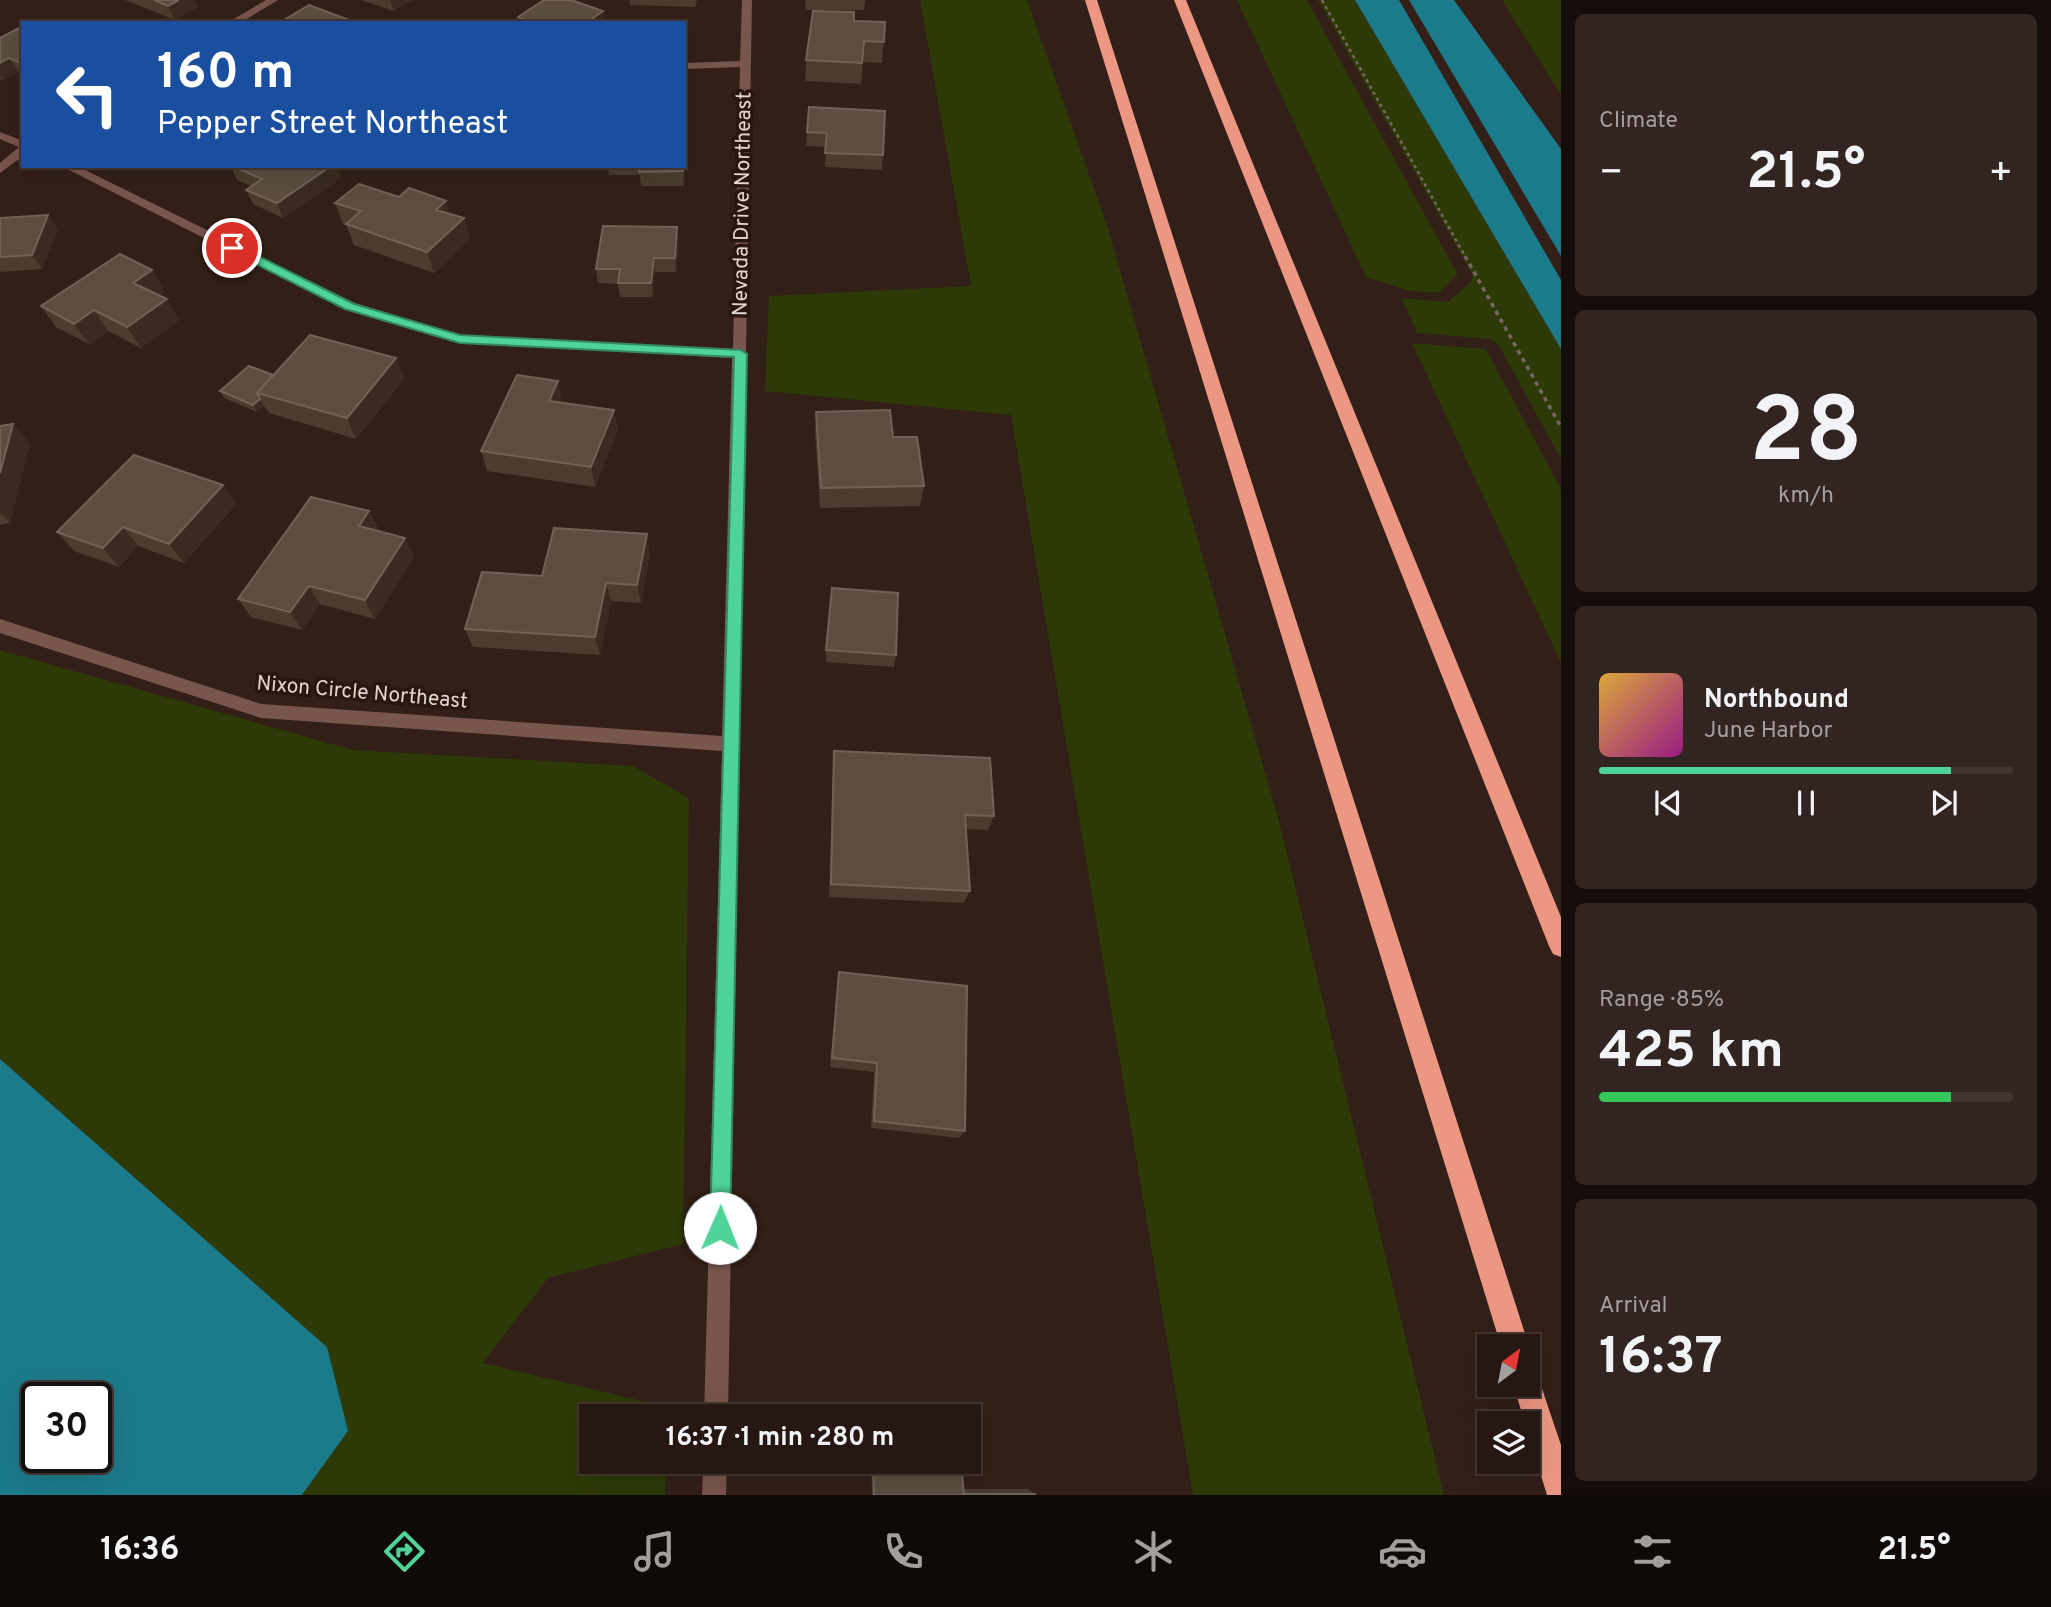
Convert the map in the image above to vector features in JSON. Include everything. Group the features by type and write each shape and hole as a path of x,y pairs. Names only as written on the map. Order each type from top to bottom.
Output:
{"highway":[{"path":"1091,0 1511,1334"},
{"path":"1180,0 1561,946"},
{"path":"1531,1397 1561,1492"}],"street":[{"path":"236,21 273,0"},
{"name":"Nevada Drive Northeast","path":"716,1404 747,0"},
{"path":"686,66 746,64"},
{"path":"0,135 21,146"},
{"path":"0,169 21,149"},
{"path":"71,168 350,306 460,339 741,354"},
{"name":"Nixon Circle Northeast","path":"0,626 261,711 732,744"},
{"path":"714,1495 715,1474"}],"path":[{"path":"1322,0 1561,427"}],"green space":[{"path":"920,0 1027,0 1107,225 1279,821 1444,1495 1193,1495 1011,415 765,391 769,296 971,286"},
{"path":"1237,0 1307,0 1458,275 1438,293 1410,291 1366,277"},
{"path":"1318,0 1355,0 1561,349 1561,459 1498,344 1489,339 1417,333 1402,298 1448,302 1471,282 1472,274"},
{"path":"1502,0 1561,0 1561,95"},
{"path":"1412,343 1486,349 1561,489 1561,663"},
{"path":"0,650 353,750 633,766 689,798 683,1244 548,1278 483,1363 655,1404 579,1404 579,1474 666,1474 665,1495 302,1495 348,1431 327,1347 0,1059"}],"water":[{"path":"1355,0 1399,0 1561,280 1561,349"},
{"path":"1409,0 1454,0 1561,149 1561,256"},
{"path":"0,1059 327,1347 348,1431 302,1495 0,1495"}],"building":[{"path":"154,0 179,0 168,6"},
{"path":"544,0 571,0 603,11 589,21 528,21 518,17"},
{"path":"309,5 351,21 282,21"},
{"path":"813,11 854,12 854,21 885,22 884,42 864,41 862,63 806,60"},
{"path":"21,27 21,63 9,58 0,63 0,38"},
{"path":"809,107 885,111 883,155 825,153 827,133 807,132"},
{"path":"237,168 328,168 277,203 246,190 262,179"},
{"path":"640,168 683,168 683,171 639,172"},
{"path":"359,184 399,197 409,188 446,201 436,210 464,218 427,252 346,224 361,211 335,203"},
{"path":"48,215 32,255 0,257 0,218"},
{"path":"603,226 677,227 675,258 654,258 651,283 618,283 620,269 596,269"},
{"path":"120,254 152,270 133,283 167,299 127,327 94,310 74,324 41,306"},
{"path":"310,335 396,358 347,418 257,393"},
{"path":"249,366 273,375 257,393 260,399 253,405 220,391"},
{"path":"517,375 558,381 549,401 614,410 591,467 481,451"},
{"path":"890,410 893,437 917,437 924,486 821,488 816,412"},
{"path":"13,424 0,473 0,426"},
{"path":"134,455 223,485 169,544 123,527 103,548 57,532"},
{"path":"311,497 369,511 359,526 405,538 365,600 309,586 290,612 238,599"},
{"path":"554,528 647,534 637,585 606,583 595,637 465,629 482,572 542,576"},
{"path":"832,588 898,593 896,655 826,650"},
{"path":"834,751 990,758 994,816 965,815 970,891 831,884"},
{"path":"839,972 967,986 965,1131 874,1121 877,1063 832,1058"},
{"path":"873,1474 962,1474 964,1494 1035,1494 1035,1495 874,1495"}],"route":[{"path":"232,248 350,306 460,339 741,354 720,1228"}]}
